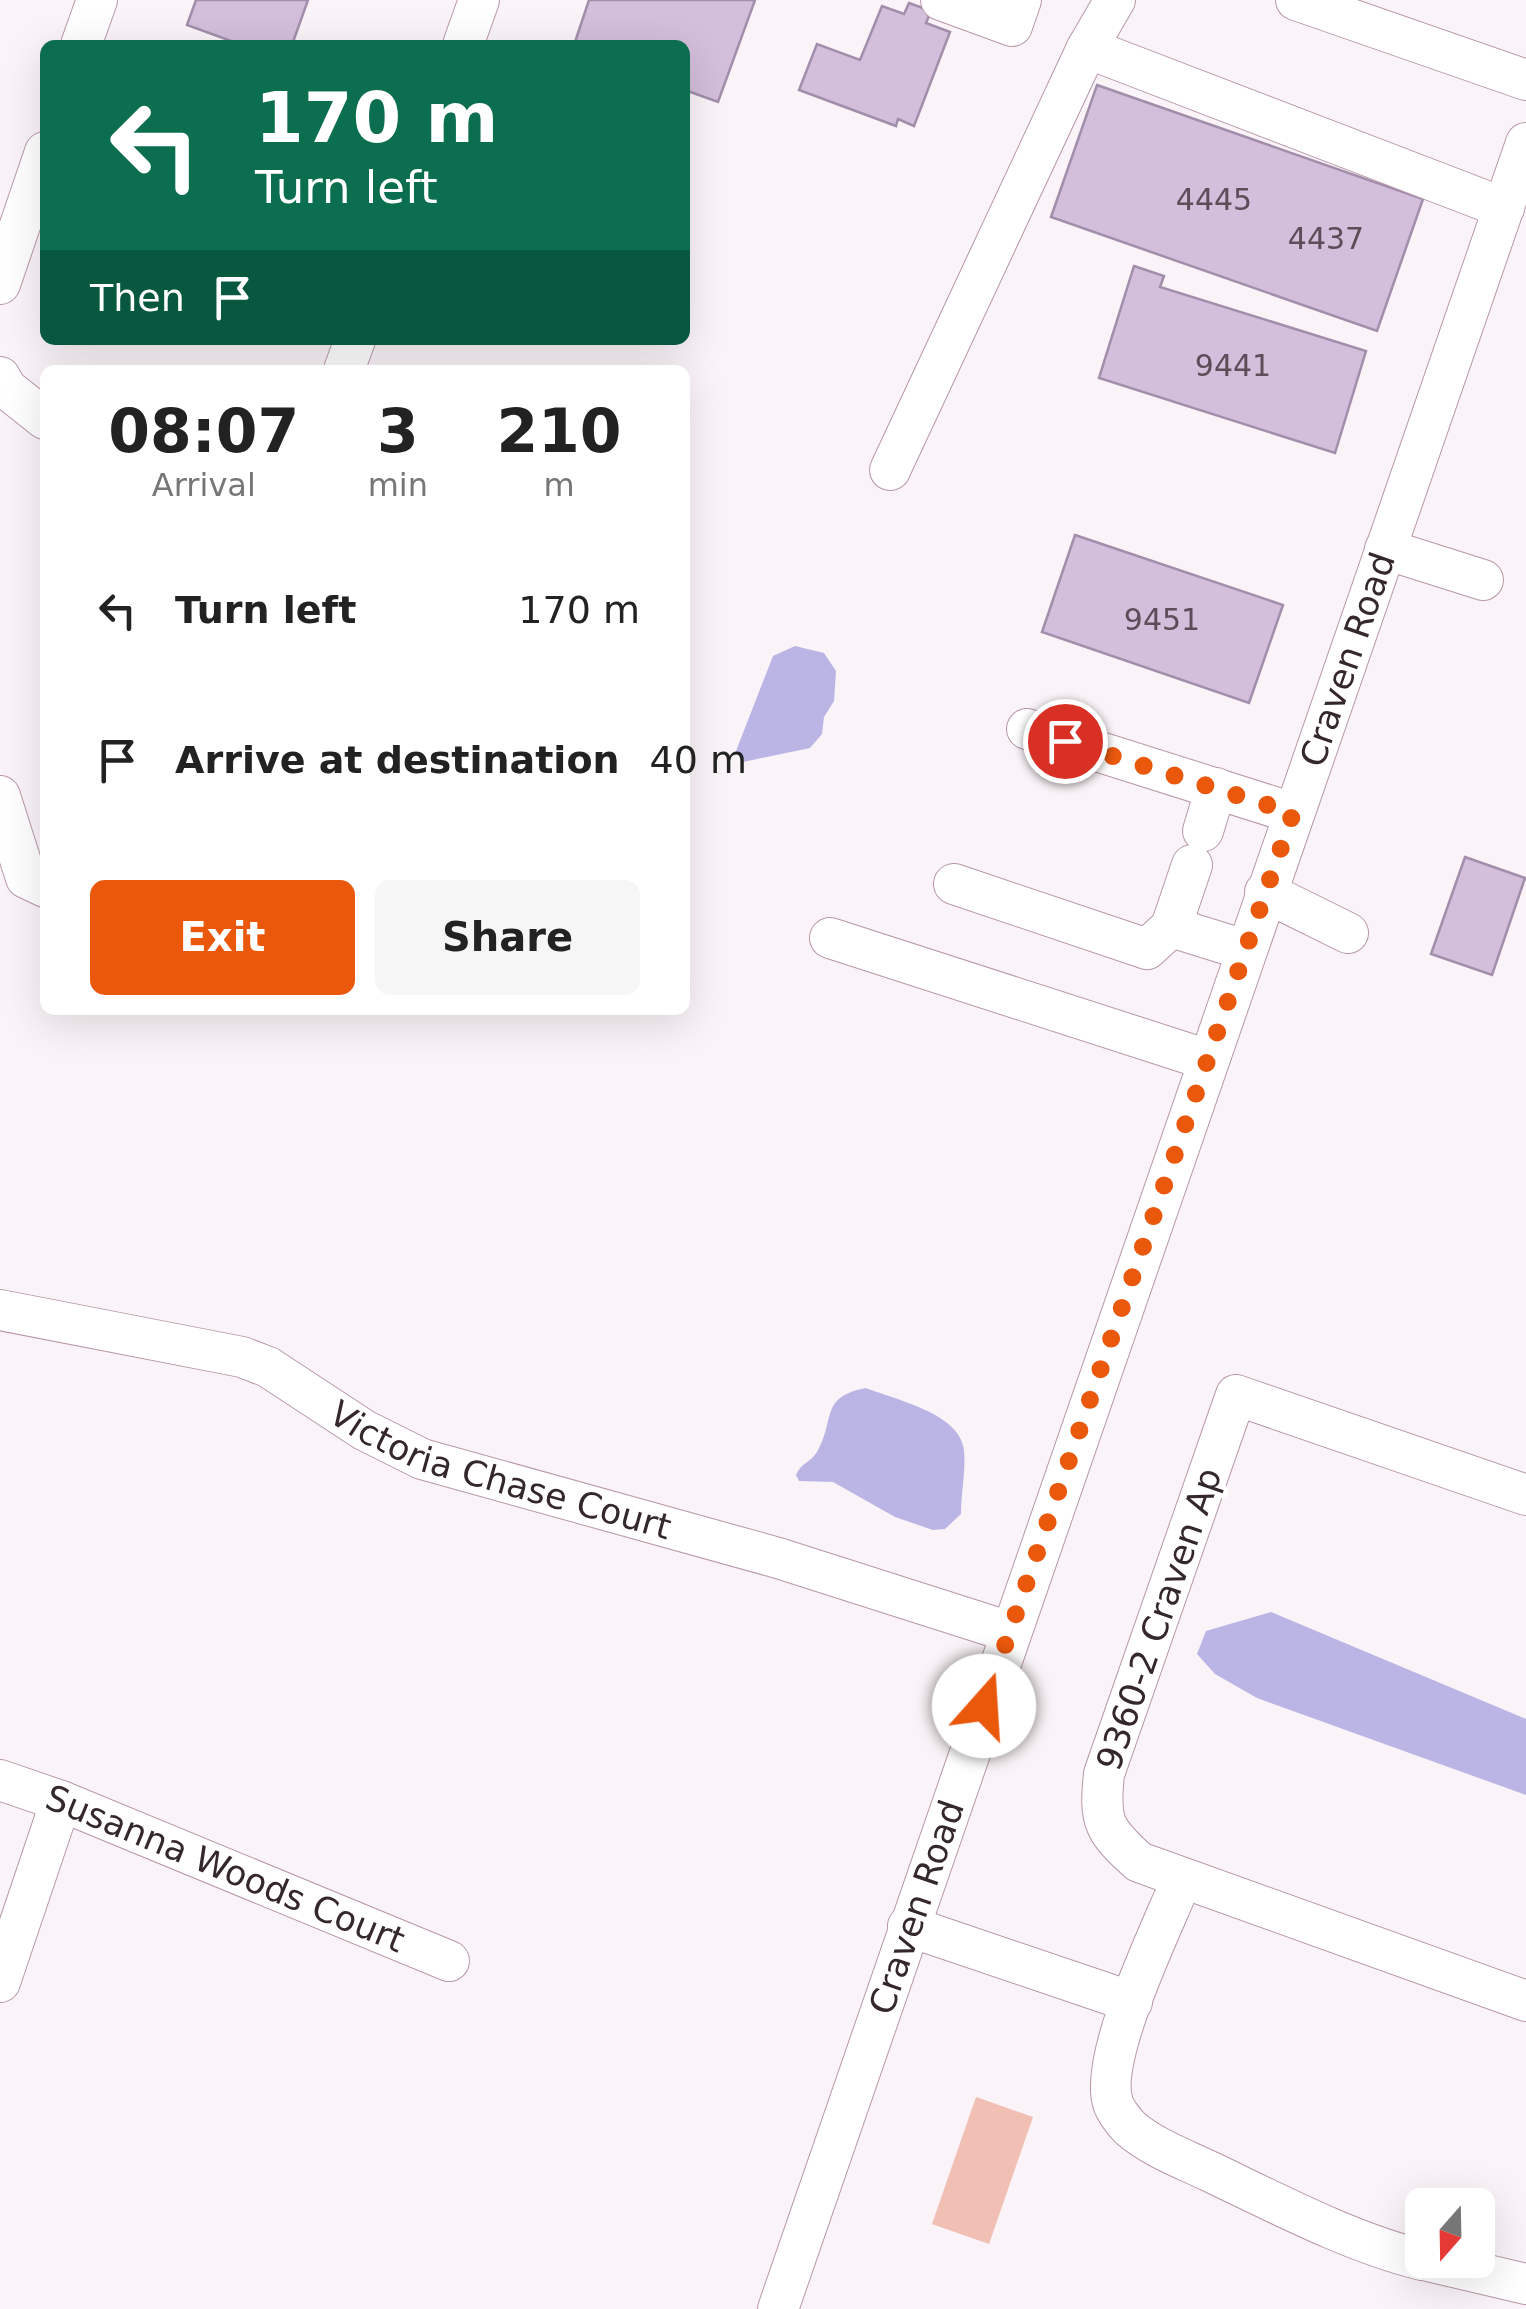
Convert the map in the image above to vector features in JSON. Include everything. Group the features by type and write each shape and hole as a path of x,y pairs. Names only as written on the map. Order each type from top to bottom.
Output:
{"street":[{"path":"83,40 96,0"},
{"path":"465,40 479,0"},
{"path":"942,0 1012,26 1021,0"},
{"path":"890,470 1086,48 1115,0"},
{"path":"1296,0 1526,80"},
{"path":"1086,48 1504,208"},
{"name":"Craven Road","path":"778,2309 1526,143"},
{"path":"0,284 40,167"},
{"path":"0,376 8,389 40,415"},
{"path":"1385,548 1483,580"},
{"path":"1028,729 1293,813"},
{"path":"954,884 1147,949 1171,926 1216,788"},
{"path":"0,796 26,878 40,885"},
{"path":"1266,892 1348,933"},
{"path":"1171,926 1246,950"},
{"path":"830,938 1208,1060"},
{"name":"Victoria Chase Court","path":"0,1310 242,1357 268,1367 364,1430 422,1459 778,1558 1010,1632"},
{"name":"9360-2 Craven Ap","path":"1182,1879 1139,1862 1113,1839 1100,1810 1104,1774 1236,1394 1526,1494"},
{"name":"Susanna Woods Court","path":"0,1780 61,1801 449,1961"},
{"path":"0,1982 61,1801"},
{"path":"1405,2256 1256,2194 1160,2147 1129,2126 1113,2104 1110,2069 1132,2002 1182,1879 1526,2001"},
{"path":"908,1926 1132,2002"},
{"path":"1495,2277 1526,2284"}],"shaded area":[{"path":"795,646 824,653 836,671 834,701 824,717 822,734 810,748 743,762 736,751 773,656"},
{"path":"866,1388 939,1417 960,1437 964,1450 961,1514 945,1529 933,1530 895,1517 833,1482 799,1481 796,1475 817,1452 835,1404 841,1397"},
{"path":"1271,1612 1526,1719 1526,1795 1257,1698 1215,1674 1197,1654 1206,1631"},
{"path":"976,2097 1033,2117 989,2244 932,2224"}],"building":[{"path":"196,0 308,0 294,40 228,40 187,25"},
{"path":"589,0 755,0 718,102 690,92 690,40 576,40"},
{"path":"909,3 931,11 926,23 950,32 914,126 898,119 896,126 799,90 817,44 860,60 882,6 904,14"},
{"path":"1097,85 1423,199 1377,331 1051,217"},
{"path":"1134,266 1164,276 1160,287 1366,351 1335,453 1099,378"},
{"path":"1075,535 1283,605 1249,703 1042,632"},
{"path":"1465,857 1525,878 1492,975 1431,954"}],"route":[{"path":"984,1706 1293,813 1065,741"}]}
